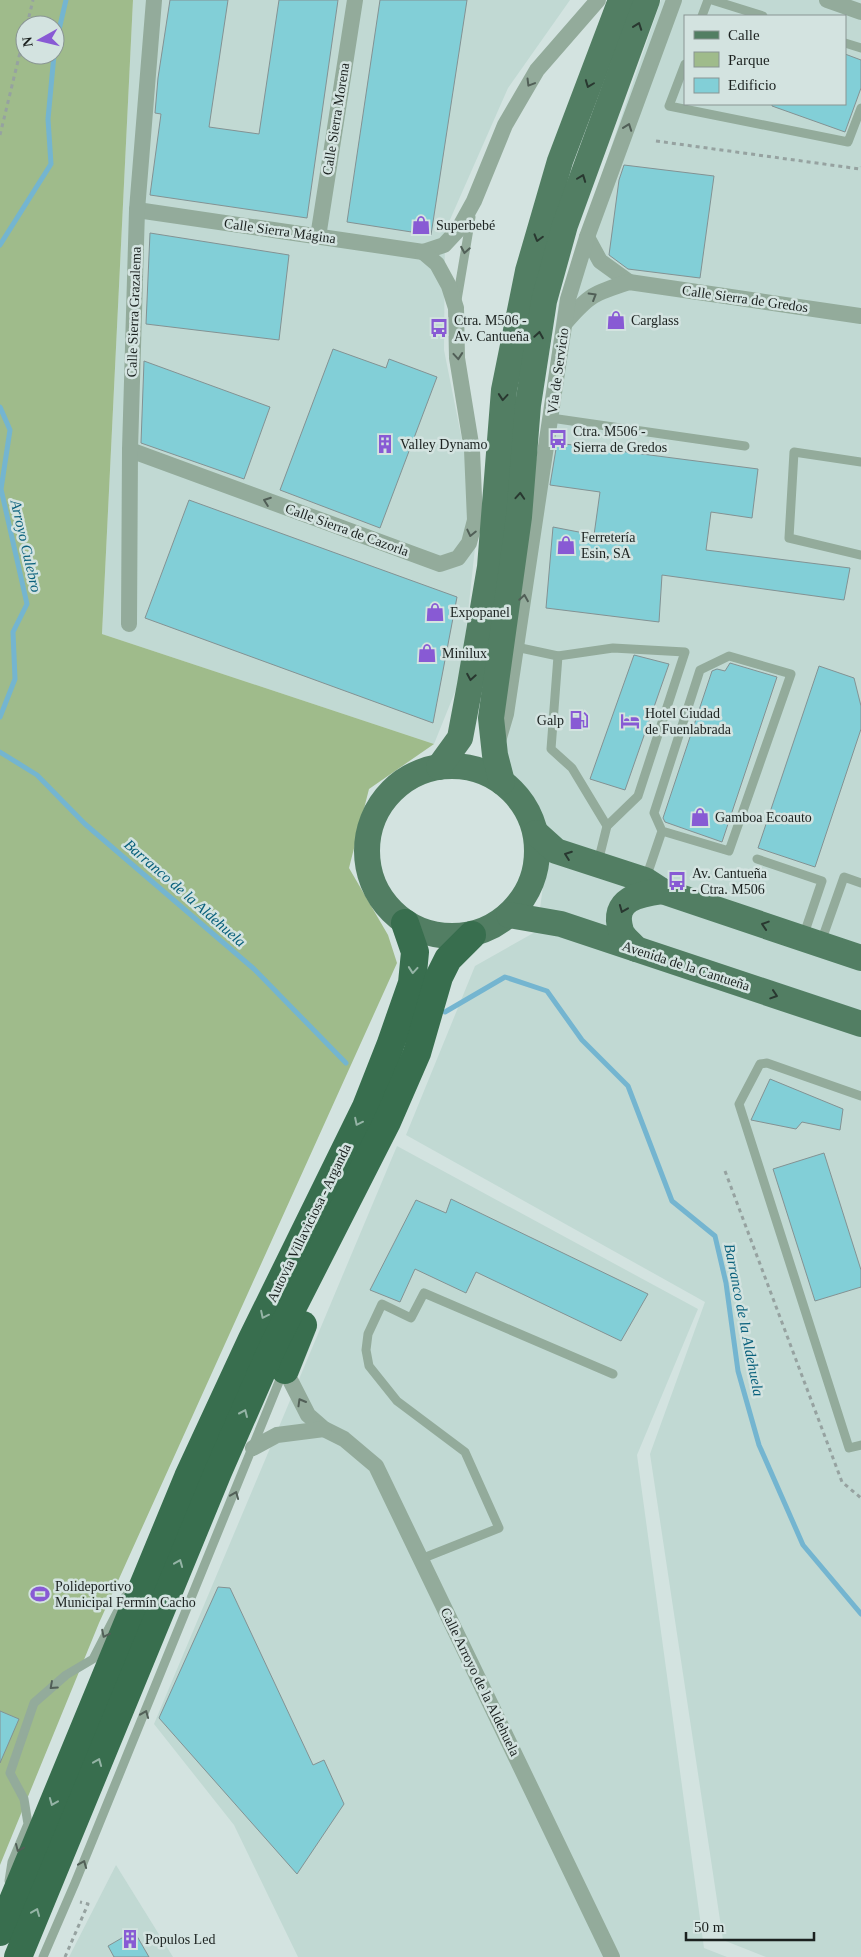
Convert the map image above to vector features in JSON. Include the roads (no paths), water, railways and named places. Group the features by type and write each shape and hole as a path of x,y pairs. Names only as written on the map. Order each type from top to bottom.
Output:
{"highway":[{"name":"Autovía Villaviciosa - Arganda","path":"1,1930 172,1515 252,1339 366,1106 412,983 415,952 404,923"},
{"path":"18,1957 202,1507 274,1344 387,1122 417,1053 440,977 448,959 472,935"},
{"path":"285,1370 344,1234 351,1194"}],"main road":[{"path":"439,766 460,738 490,567 504,390 528,272 560,161 621,0"},
{"path":"502,782 494,755 491,718 519,517 528,404 544,301 565,225 647,0"},
{"path":"439,766 472,768 502,782 529,813 536,832 537,863 528,892 509,915 492,928 472,935 437,936 404,923 380,899 368,867 368,833 382,802 407,778 439,766"},
{"path":"536,832 556,851 861,958"},
{"path":"636,949 621,932 619,914 627,900 641,894 654,885"},
{"name":"Avenida de la Cantueña","path":"509,915 561,924 861,1024"}],"street":[{"name":"Calle Sierra Grazalema","path":"128,624 130,450 137,210 154,0"},
{"name":"Calle Sierra Morena","path":"318,237 354,0"},
{"path":"582,18 590,0"},
{"path":"474,202 505,125 538,70 598,0"},
{"name":"Vía de Servicio","path":"494,755 506,714 568,299 588,237 674,0"},
{"path":"827,0 861,12"},
{"name":"Calle Sierra Mágina","path":"137,210 423,252 444,245 458,230 474,202"},
{"name":"Calle Sierra de Gredos","path":"588,237 600,261 629,282"},
{"path":"423,252 437,264 449,286 456,308 457,358 472,450"},
{"name":"Calle Sierra de Gredos","path":"565,323 586,299 600,291 629,282 861,316"},
{"name":"Calle Sierra de Cazorla","path":"130,450 440,564 458,558 469,543 474,520 472,450"},
{"name":"Calle Arroyo de la Aldehuela","path":"285,1370 308,1416 324,1429 344,1439 376,1466 612,1957"},
{"path":"254,1448 277,1435 324,1429"}],"lane":[{"path":"702,15 708,0"},
{"path":"712,0 760,15"},
{"path":"846,43 861,48"},
{"path":"684,67 670,106 848,142 861,108"},
{"path":"456,308 474,202"},
{"path":"551,418 745,446"},
{"path":"472,450 492,543"},
{"path":"861,462 794,452 789,538 861,555"},
{"path":"516,647 558,656 613,648 685,652 638,796 607,826 598,865"},
{"path":"558,656 551,749 572,768 607,826"},
{"path":"654,885 662,831 654,813 700,670 729,656 791,674 729,851 662,831"},
{"path":"757,859 822,881 812,940"},
{"path":"812,940 844,877 861,883"},
{"path":"859,1092 767,1063 760,1064 739,1104 849,1448 861,1445"},
{"path":"421,1559 499,1528 465,1452 396,1401 369,1366 366,1350 368,1334 382,1304 410,1318 424,1293 612,1374"},
{"path":"43,1957 285,1370"},
{"path":"1,1930 12,1862 28,1824 24,1799 10,1773 34,1703 66,1675 94,1659 132,1583 172,1515"}],"waterway":[{"name":"Arroyo Culebro","path":"62,15 66,0"},
{"name":"Arroyo Culebro","path":"0,245 51,164 48,119 53,65"},
{"name":"Arroyo Culebro","path":"0,407 10,430 1,489 27,604 13,632 15,679 0,717"},
{"name":"Barranco de la Aldehuela","path":"0,752 37,775 85,824 254,969 346,1063"},
{"name":"Barranco de la Aldehuela","path":"445,1012 505,977 547,991 582,1040 628,1086 672,1201 715,1236 726,1283 738,1371 759,1445 803,1545 861,1614"}],"place":[{"name":"Superbebé","path":"421,225"},
{"name":"Carglass","path":"616,320"},
{"name":"Ctra. M506 - Av. Cantueña","path":"439,328"},
{"name":"Ctra. M506 - Sierra de Gredos","path":"558,439"},
{"name":"Valley Dynamo","path":"385,444"},
{"name":"Ferretería Esin, SA","path":"566,545"},
{"name":"Expopanel","path":"435,612"},
{"name":"Minilux","path":"427,653"},
{"name":"Galp","path":"579,720"},
{"name":"Hotel Ciudad de Fuenlabrada","path":"630,721"},
{"name":"Gamboa Ecoauto","path":"700,817"},
{"name":"Av. Cantueña - Ctra. M506","path":"677,881"},
{"name":"Polideportivo Municipal Fermín Cacho","path":"40,1594"},
{"name":"Populos Led","path":"130,1939"}]}
